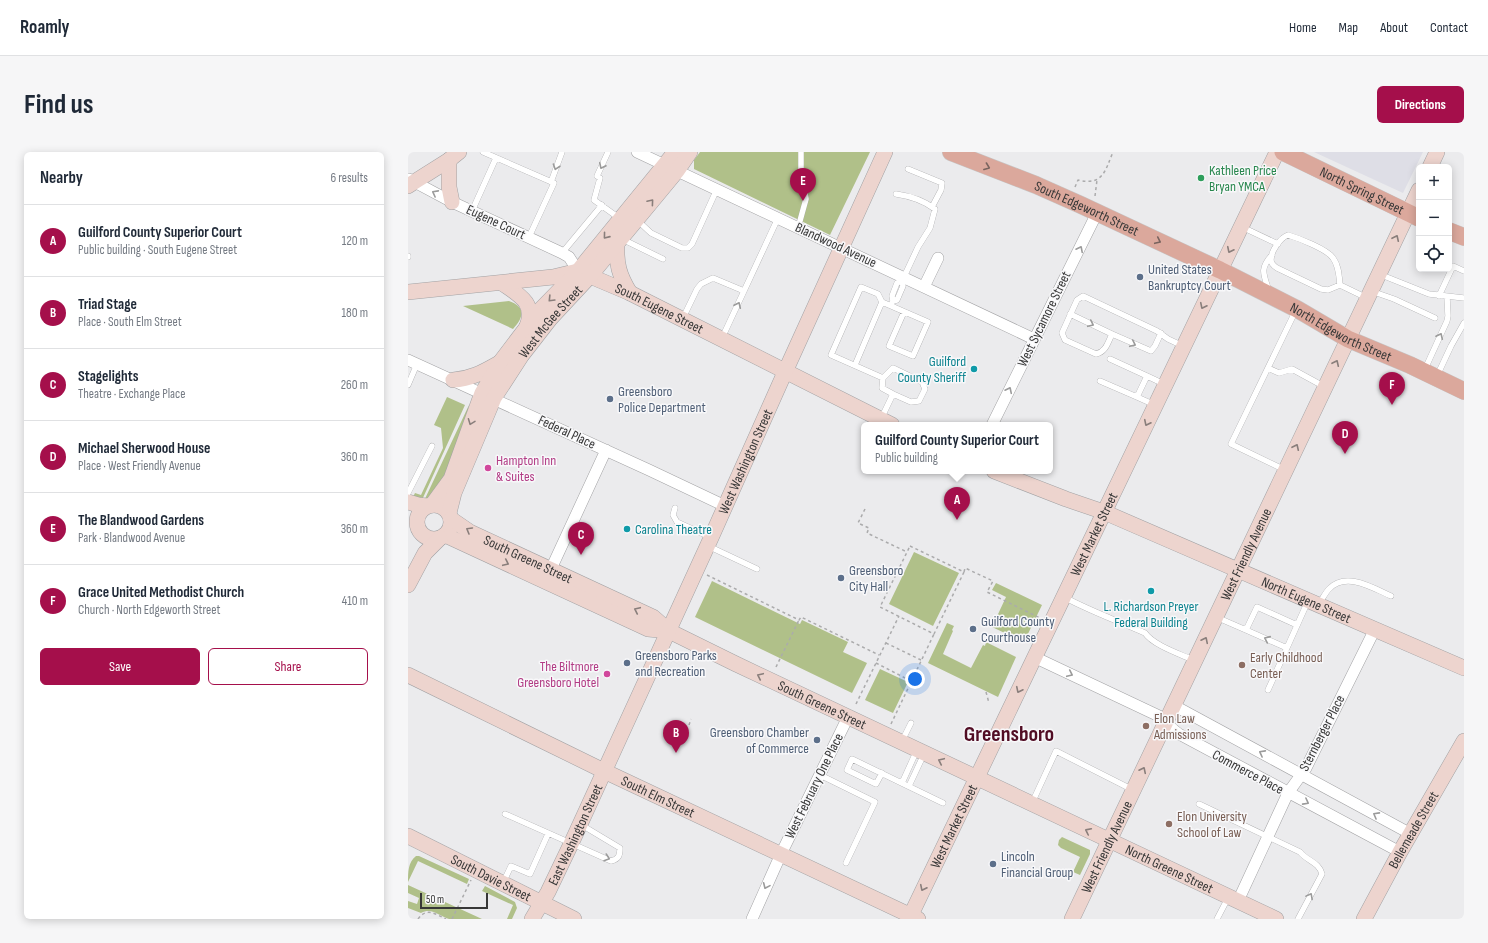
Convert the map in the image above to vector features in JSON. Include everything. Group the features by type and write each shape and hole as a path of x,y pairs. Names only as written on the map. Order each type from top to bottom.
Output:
{"main road":[{"name":"South Edgeworth Street","path":"951,152 1036,185 1220,270"},
{"name":"North Spring Street","path":"1283,152 1413,216"},
{"path":"1452,232 1464,237"},
{"name":"North Edgeworth Street","path":"1220,270 1297,310 1348,339 1464,391"}],"street":[{"name":"Blandwood Avenue","path":"637,152 842,248 903,279 924,287 1034,339"},
{"name":"West McGee Street","path":"450,516 454,493 501,361 539,311 584,273 618,241 636,219 671,168 675,152"},
{"name":"West McGee Street","path":"429,505 445,489 488,396 550,319 584,273 620,219 671,168 690,152"},
{"name":"West Washington Street","path":"604,770 710,542 885,152"},
{"name":"West Market Street","path":"912,918 1034,657 1277,152"},
{"path":"1431,164 1437,152"},
{"path":"410,182 454,156"},
{"path":"452,202 449,187 454,156"},
{"name":"Eugene Court","path":"410,182 562,253 569,257 584,273"},
{"name":"West Friendly Avenue","path":"1072,919 1369,294 1413,216 1417,200"},
{"name":"West Sycamore Street","path":"993,422 1097,213"},
{"path":"618,241 616,259 621,278 630,293"},
{"path":"924,287 938,258"},
{"path":"408,292 584,273"},
{"name":"South Eugene Street","path":"584,273 630,293 887,422"},
{"path":"502,283 523,298 528,305 530,319 526,328"},
{"path":"453,380 466,379 482,373 501,361"},
{"name":"Federal Place","path":"413,362 685,486 725,506"},
{"path":"551,569 606,450"},
{"path":"1002,474 1104,512"},
{"path":"408,502 418,505 442,506 450,516 450,528 425,553 408,585"},
{"path":"408,568 416,549 415,522 419,514 429,505"},
{"name":"North Eugene Street","path":"1104,512 1237,571 1464,668"},
{"name":"South Greene Street","path":"450,516 470,532 653,618 669,631 736,664 852,711 886,735 977,778"},
{"path":"415,522 422,534 431,538 442,536"},
{"name":"South Greene Street","path":"442,536 648,630 669,631"},
{"name":"Sternberger Place","path":"1233,899 1268,836 1288,793 1302,774 1375,629"},
{"name":"Commerce Place","path":"1034,657 1159,716 1179,734 1400,852"},
{"name":"South Elm Street","path":"408,675 912,918"},
{"name":"Commerce Place","path":"1173,705 1410,834"},
{"name":"West February One Place","path":"752,919 781,854 852,711"},
{"name":"Bellemeade Street","path":"1364,919 1410,834 1464,741"},
{"name":"East Washington Street","path":"532,919 542,903 571,844 604,770"},
{"name":"North Greene Street","path":"977,778 1276,919"},
{"name":"South Davie Street","path":"408,837 574,919"}],"lane":[{"path":"483,152 554,183 529,237"},
{"path":"551,182 562,152"},
{"path":"608,152 597,176 600,178 594,200 620,219"},
{"path":"798,228 806,199 801,172 801,152"},
{"path":"472,211 496,158"},
{"path":"908,169 942,183 932,207"},
{"path":"636,219 651,233 682,248 688,248 692,244 717,189"},
{"path":"892,303 897,300 903,286 903,279 918,247 930,228 935,209 926,202 896,194"},
{"path":"562,253 602,205"},
{"path":"721,340 778,218"},
{"path":"1241,226 1278,244"},
{"path":"1271,296 1263,270 1264,264 1272,255 1282,237 1288,235 1326,252 1332,257 1338,267 1340,285"},
{"path":"618,241 663,259"},
{"path":"1272,255 1271,261 1277,268 1320,289 1328,290 1340,285 1369,294 1394,299 1434,318"},
{"path":"1439,296 1453,266 1464,271"},
{"path":"1379,274 1429,294 1464,298"},
{"path":"682,320 697,289 701,284 713,278 744,291"},
{"path":"855,365 882,302 878,294 861,287 831,355 883,378"},
{"path":"1112,334 1105,348 1100,354 1094,354 1068,341 1064,338 1062,333 1079,298 1084,296 1159,332 1168,339 1184,346"},
{"path":"1430,375 1447,321 1447,297"},
{"path":"882,302 892,303 904,312 928,322 913,356 889,346 904,312"},
{"path":"1285,470 1231,444 1297,310"},
{"path":"1070,314 1148,350 1152,350 1159,332"},
{"path":"1430,375 1451,346 1464,323"},
{"path":"1110,359 1165,384"},
{"path":"408,385 413,362"},
{"path":"893,368 922,382 925,389 919,401 911,402 893,394 882,388 883,378 893,368"},
{"path":"1268,368 1278,373 1292,369 1325,388"},
{"path":"1137,397 1147,376"},
{"path":"1100,381 1155,406"},
{"path":"887,422 893,394"},
{"path":"408,493 432,446"},
{"path":"675,508 674,515 677,522 757,570"},
{"path":"1268,690 1297,625 1313,603 1329,588 1342,581 1354,581 1391,596"},
{"path":"1063,597 1087,609 1105,615 1145,633 1148,637 1159,644 1194,661"},
{"path":"1246,630 1257,607 1297,625"},
{"path":"1215,617 1287,648"},
{"path":"902,742 911,723"},
{"path":"1031,804 1056,751 1133,790"},
{"path":"902,783 921,752"},
{"path":"908,786 921,752"},
{"path":"882,773 876,784 847,770 852,759 882,773 943,803"},
{"path":"820,775 875,802 846,863"},
{"path":"1199,804 1300,852 1307,859 1318,865 1322,874 1298,919"},
{"path":"505,814 611,861 616,860 619,856 620,848 580,824"},
{"path":"503,883 511,866 530,874 548,834"},
{"path":"1217,919 1233,899"}],"path":[{"path":"1075,187 1078,180 1088,182 1097,180 1103,174 1113,152"},
{"path":"1095,196 1097,180"},
{"path":"865,508 858,523 869,528 867,533 907,552"},
{"path":"934,634 880,607 910,546 964,572"},
{"path":"886,735 965,568 993,581 987,592 1051,623"},
{"path":"697,569 799,620"},
{"path":"852,711 899,616"},
{"path":"776,667 801,617 880,655"},
{"path":"886,643 922,660"},
{"path":"876,663 912,681"},
{"path":"986,692 988,703"},
{"path":"689,725 691,719"},
{"path":"452,919 471,878"},
{"path":"418,919 422,914 429,912 446,919"}],"shaded area":[{"path":"1314,152 1423,152 1403,193"}],"green space":[{"path":"700,152 870,152 830,235 694,169 694,160"},
{"path":"509,301 515,303 521,309 522,313 517,325 513,329 463,306"},
{"path":"447,397 465,405 422,500 413,497 415,493 421,495 443,448 441,428 434,425"},
{"path":"469,405 446,481 423,503"},
{"path":"914,552 959,573 933,626 889,604"},
{"path":"712,581 800,624 802,620 848,642 843,652 867,663 852,693 695,617"},
{"path":"996,583 1042,605 1024,642 992,627 1006,597 992,590"},
{"path":"947,623 954,626 943,654 971,668 986,642 1016,657 998,697 928,663"},
{"path":"880,669 908,682 893,713 865,700"},
{"path":"1062,837 1090,850 1090,854 1080,875 1073,872 1080,857 1058,845 1059,840"},
{"path":"416,856 469,879 467,884 418,861 408,882 408,871 410,864"},
{"path":"408,885 482,919 449,919 432,911 425,911 421,913 408,908 408,901 417,904 419,898 408,893"},
{"path":"485,886 515,902 517,908 512,919 507,919 513,905 482,891"}],"place":[{"name":"Kathleen Price Bryan YMCA","path":"1201,178"},
{"name":"The Blandwood Gardens","path":"803,201"},
{"name":"United States Bankruptcy Court","path":"1140,277"},
{"name":"Guilford County Sheriff","path":"974,369"},
{"name":"Greensboro Police Department","path":"610,399"},
{"name":"Grace United Methodist Church","path":"1392,405"},
{"name":"Michael Sherwood House","path":"1345,454"},
{"name":"Hampton Inn & Suites","path":"488,468"},
{"name":"Guilford County Superior Court","path":"957,520"},
{"name":"Carolina Theatre","path":"627,529"},
{"name":"Stagelights","path":"581,555"},
{"name":"Greensboro City Hall","path":"841,578"},
{"name":"L. Richardson Preyer Federal Building","path":"1151,591"},
{"name":"Guilford County Courthouse","path":"973,629"},
{"name":"Greensboro Parks and Recreation","path":"627,663"},
{"name":"Early Childhood Center","path":"1242,665"},
{"name":"The Biltmore Greensboro Hotel","path":"607,674"},
{"name":"Elon Law Admissions","path":"1146,726"},
{"name":"Greensboro Chamber of Commerce","path":"817,740"},
{"name":"Triad Stage","path":"676,753"},
{"name":"Elon University School of Law","path":"1169,824"},
{"name":"Lincoln Financial Group","path":"993,864"}],"district":[{"name":"Greensboro","path":"1009,734"}]}
